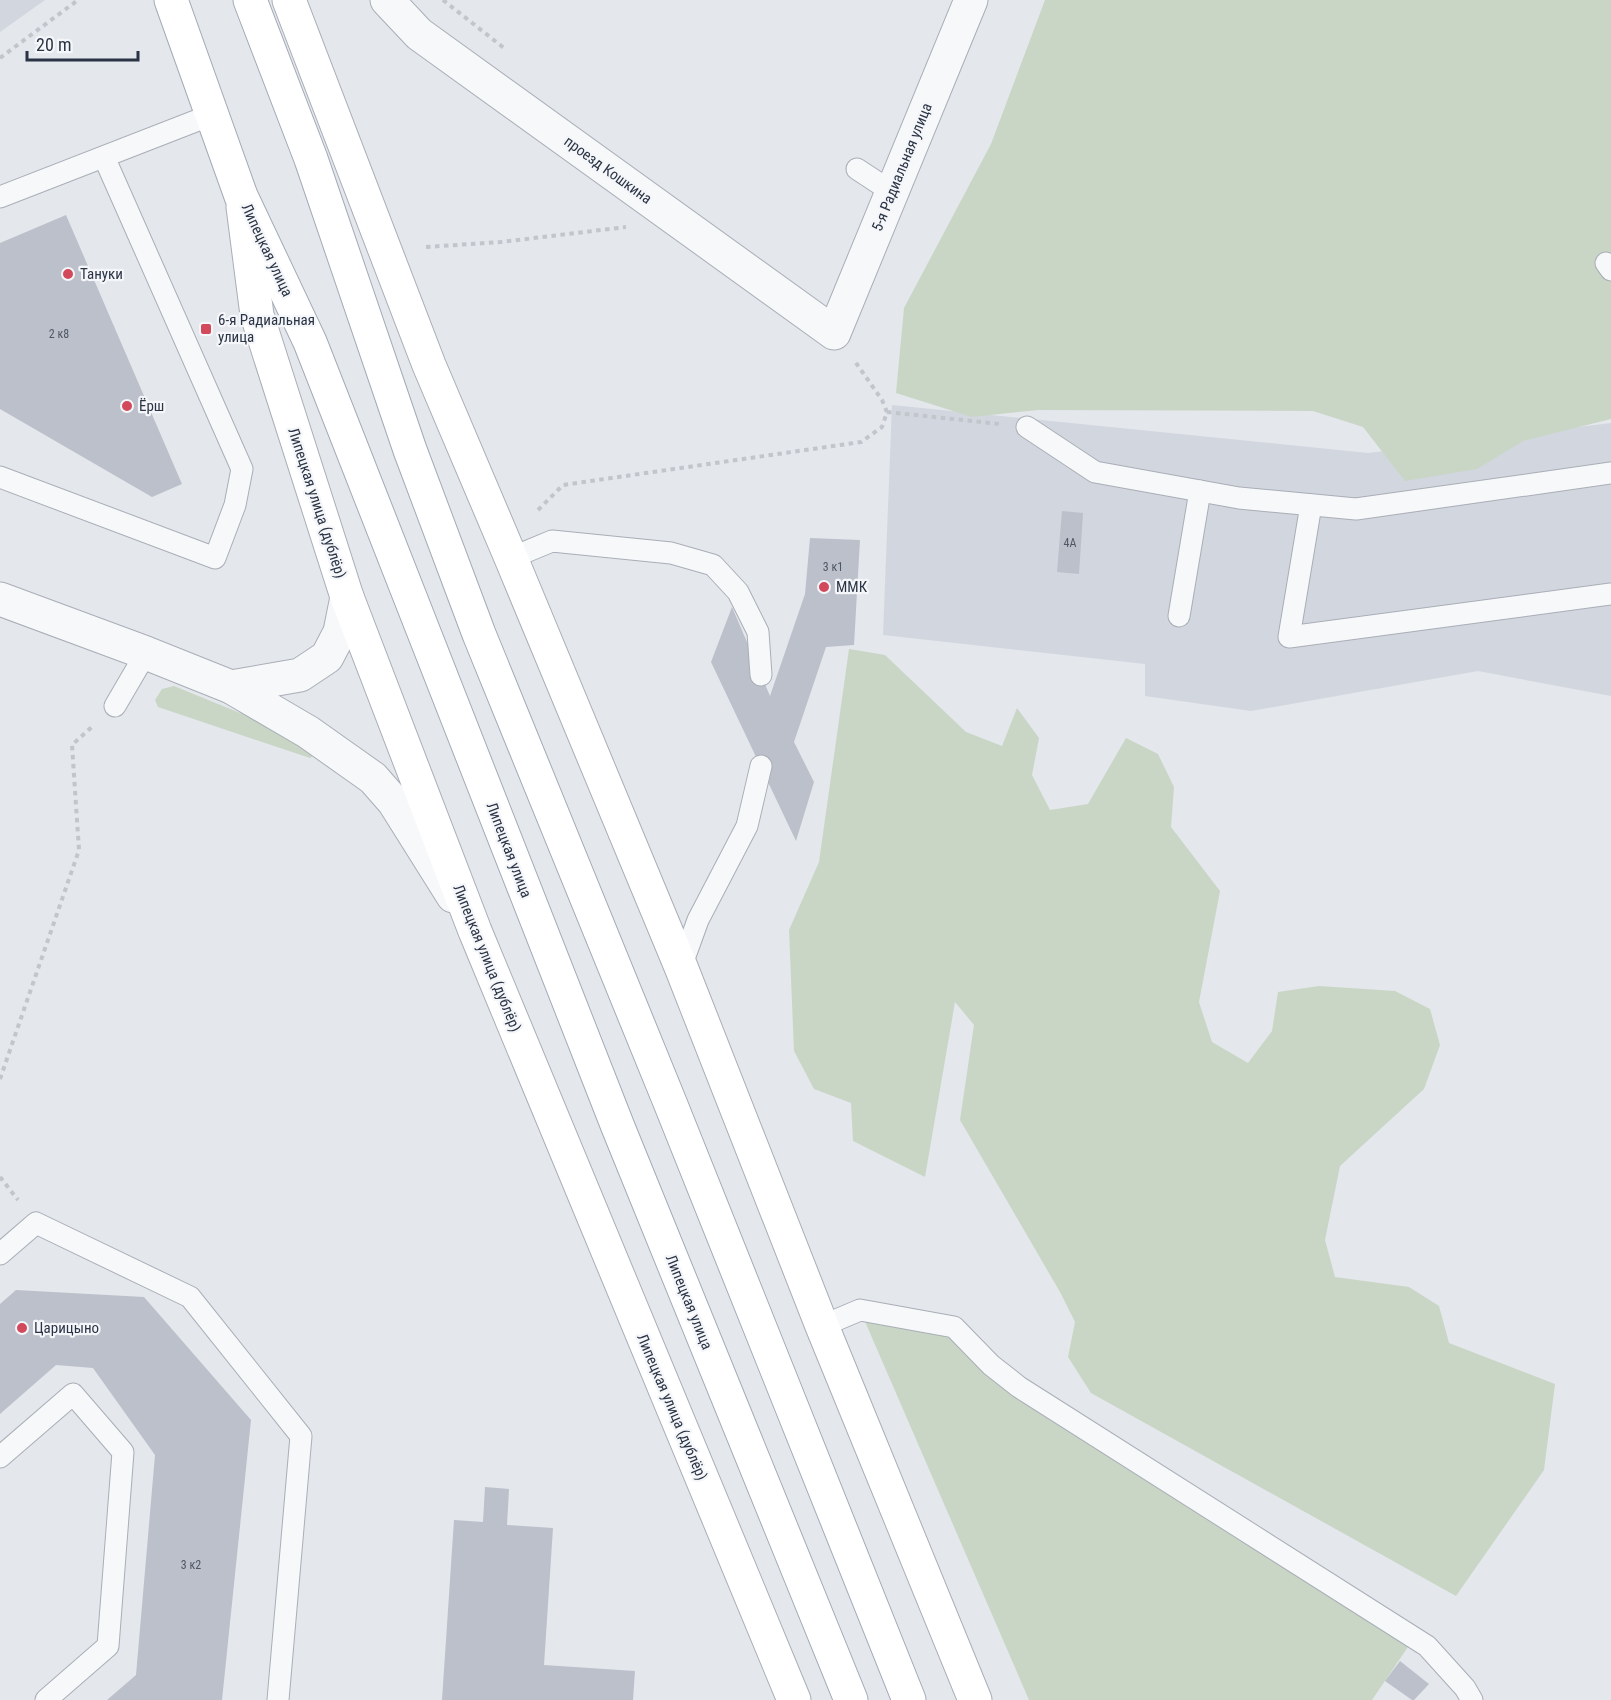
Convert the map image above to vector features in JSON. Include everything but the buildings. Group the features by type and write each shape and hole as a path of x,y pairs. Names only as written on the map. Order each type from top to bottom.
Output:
{"main road":[{"name":"Липецкая улица","path":"171,0 241,196 310,342 618,1127 850,1700"},
{"path":"250,0 311,159 410,450 479,634 671,1105 909,1700"},
{"path":"290,0 429,365 681,967 822,1326 975,1700"},
{"path":"311,159 429,365"},
{"name":"Липецкая улица (дублёр)","path":"241,196 257,315 347,597 475,931 795,1700"}],"street":[{"name":"проезд Кошкина","path":"387,0 419,34 834,333"},
{"name":"5-я Радиальная улица","path":"834,333 970,0"},
{"path":"231,687 300,675 327,657 340,632 347,597"},
{"path":"0,599 231,687 308,732 373,778 394,802 475,931"}],"lane":[{"path":"0,197 211,115"},
{"path":"0,477 215,558 235,506 242,469 104,157"},
{"path":"857,169 892,192"},
{"path":"1028,427 1095,472 1239,498 1356,509 1611,473"},
{"path":"1179,616 1200,491"},
{"path":"1311,505 1289,637 1611,594"},
{"path":"511,558 552,541 671,553 713,565 738,592 758,632 761,675"},
{"path":"115,706 146,653"},
{"path":"681,967 698,920 747,826 760,766"},
{"path":"0,1254 36,1223 190,1297 302,1436 278,1700"},
{"path":"822,1326 860,1310 954,1327 991,1365 1019,1387 1426,1646 1465,1688 1472,1700"},
{"path":"0,1457 74,1394 123,1452 108,1646 46,1700"}],"path":[{"path":"0,58 78,0"},
{"path":"426,247 501,242 634,226"},
{"path":"538,510 563,484 861,442 882,427 887,412 882,400 834,333"},
{"path":"887,412 1028,427"},
{"path":"0,1079 79,850 72,745 115,706"}],"shaded area":[{"path":"0,0 45,0 0,32"},
{"path":"892,405 1368,453 1611,423 1611,696 1478,671 1251,711 1145,696 1145,664 883,635"}],"green space":[{"path":"1045,0 1611,0 1611,419 1523,441 1477,469 1405,481 1363,427 1313,411 1038,410 972,417 896,393 904,308 991,144"},
{"path":"849,649 885,655 966,732 1002,746 1017,708 1039,738 1032,775 1050,810 1088,804 1126,738 1158,754 1174,787 1171,827 1220,891 1199,1002 1212,1042 1248,1063 1272,1031 1278,992 1319,986 1395,991 1430,1009 1440,1045 1424,1089 1340,1166 1325,1240 1335,1277 1409,1287 1439,1306 1449,1343 1555,1384 1544,1470 1456,1596 1091,1393 1068,1357 1075,1322 1060,1292 960,1120 974,1025 955,1002 925,1177 853,1141 851,1103 814,1089 794,1051 789,930 819,862"},
{"path":"174,686 274,727 316,754 310,758 158,707 155,700 162,689"},
{"path":"860,1310 954,1327 991,1365 1414,1638 1372,1700 1029,1700"}],"place":[{"name":"Тануки","path":"68,274"},
{"name":"6-я Радиальная улица","path":"206,329"},
{"name":"Ёрш","path":"127,406"},
{"name":"ММК","path":"824,587"},
{"name":"Царицыно","path":"22,1328"}]}
